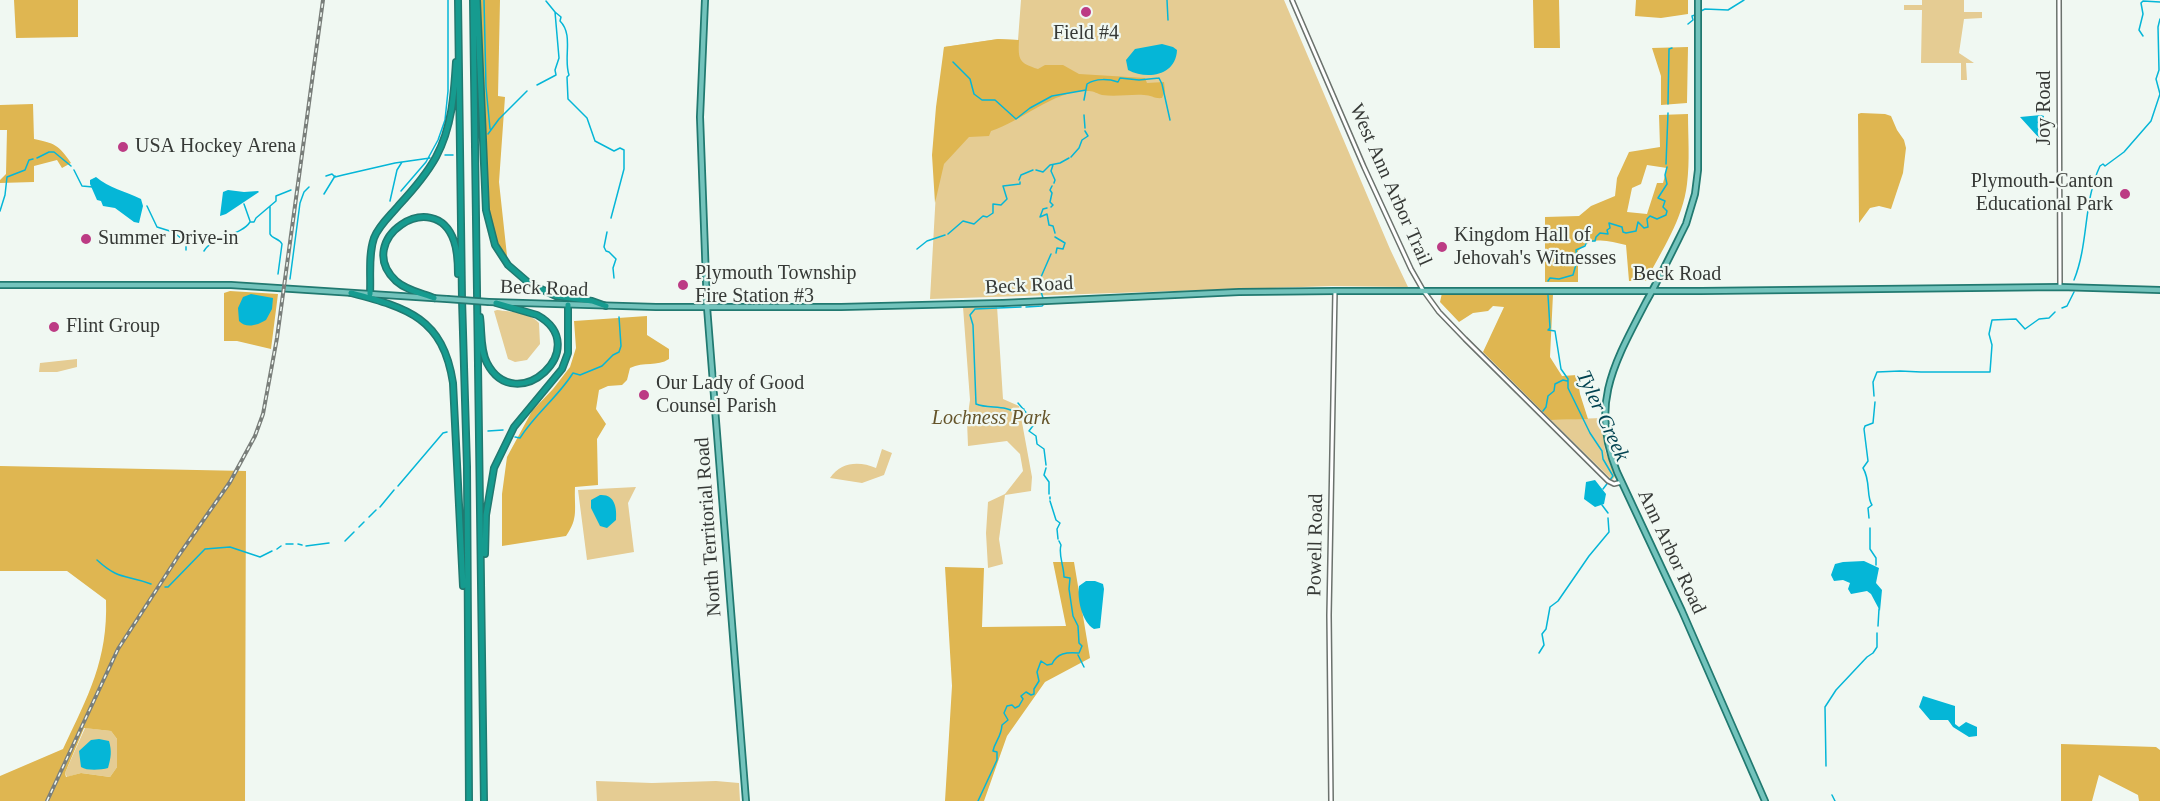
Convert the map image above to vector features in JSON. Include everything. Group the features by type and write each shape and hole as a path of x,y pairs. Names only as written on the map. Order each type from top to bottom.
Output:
{"highway":[{"path":"458,0 467,467 469,801"},
{"path":"475,0 484,801"},
{"path":"475,0 486,210 495,244 508,265 530,284 556,296 592,301 606,306"},
{"path":"370,294 374,239 383,223 428,170 441,147 448,127 454,97 458,24"},
{"path":"434,298 399,283 385,264 385,248 389,235 410,219 425,218 435,221 444,226 452,236 458,254 459,286 462,299"},
{"path":"477,292 483,352 491,370 510,382 524,383 537,379 550,368 556,356 556,342 552,329 543,318 537,315 496,303"},
{"path":"351,293 399,306 419,317 438,337 445,350 453,383 467,619"},
{"path":"482,603 486,515 494,468 505,442 519,420 562,369 568,353 568,305"}],"main road":[{"name":"North Territorial Road","path":"705,0 700,117 707,307 746,801"},
{"name":"Ann Arbor Road","path":"1698,0 1698,161 1695,194 1686,224 1615,364 1607,397 1605,420 1608,444 1622,482 1766,801"},
{"name":"Beck Road","path":"0,285 231,285 496,303 707,307 905,306 1242,292 1701,291 2060,287 2160,290"}],"street":[{"name":"West Ann Arbor Trail","path":"1292,0 1410,269 1423,290 1439,312 1465,339 1610,482 1614,484 1622,482"},
{"name":"Joy Road","path":"2060,0 2060,287"},
{"name":"Powell Road","path":"1331,801 1329,615 1335,291"}],"green space":[{"path":"1021,0 1284,0 1408,287 1332,286 930,299 944,47 998,39 1018,40"},
{"path":"1922,0 1964,0 1964,12 1982,12 1982,18 1964,19 1959,53 1974,63 1966,63 1967,80 1961,80 1961,63 1921,63 1922,10 1904,10 1904,5 1922,5"},
{"name":"Lochness Park","path":"997,306 1003,399 1019,406 1032,477 1031,491 1005,495 999,539 1003,564 988,568 986,533 988,502 1005,494 1023,471 1020,454 1007,441 968,446 967,421 970,400 963,307"},
{"path":"494,311 525,315 539,323 540,344 527,360 515,362 508,359"},
{"path":"77,359 77,367 57,372 39,372 40,363"},
{"path":"1601,418 1605,450 1615,477 1612,480 1551,420"},
{"path":"882,449 892,453 884,475 862,483 830,478 839,469 851,464 863,464 876,468"},
{"path":"636,487 628,503 634,552 587,560 578,490"},
{"path":"85,728 111,731 117,739 117,767 110,777 81,773 67,777 65,773"},
{"path":"596,781 652,783 716,781 739,783 740,801 597,801"}],"shaded area":[{"path":"14,0 78,0 78,37 16,38"},
{"path":"480,0 500,0 498,96 505,97 499,182 508,265 500,254 487,220"},
{"path":"1533,0 1559,0 1560,48 1534,48"},
{"path":"1636,0 1688,0 1688,14 1661,18 1635,16"},
{"path":"998,39 1019,40 1021,60 1038,69 1045,65 1063,65 1079,74 1145,78 1147,83 1164,82 1165,91 1162,98 1146,95 1107,96 1091,91 1076,92 1051,100 991,131 989,136 969,137 944,164 935,203 932,155 944,47"},
{"path":"1688,47 1687,103 1661,105 1661,76 1652,48"},
{"path":"33,104 34,139 56,146 71,163 62,168 57,160 34,166 34,182 0,183 6,174 7,130 0,130 0,105"},
{"path":"1688,114 1688,175 1681,210 1646,281 1629,281 1626,245 1600,240 1583,246 1578,251 1578,282 1545,282 1545,217 1579,216 1591,206 1615,196 1617,178 1629,152 1660,147 1659,115","holes":["1647,165 1667,168 1663,183 1657,183 1647,214 1627,212 1632,188 1641,184"]},
{"path":"1858,114 1891,116 1906,148 1903,173 1891,209 1879,206 1870,208 1859,223"},
{"path":"230,291 278,294 271,349 237,341 224,341 224,293"},
{"path":"1442,293 1553,294 1550,357 1562,376 1577,375 1588,419 1551,420 1483,352 1504,307 1493,306 1488,311 1473,313 1459,322 1440,302"},
{"path":"647,316 647,335 669,349 669,359 660,363 630,368 627,380 622,385 608,386 599,390 596,409 606,424 597,439 598,485 575,487 575,513 570,530 566,536 502,546 502,494 507,457 532,411 570,367 576,348 574,321"},
{"path":"0,466 246,471 245,801 0,801 0,776 63,749 88,694 100,660 106,621 106,600 67,571 0,571","holes":["84,728 111,731 117,739 117,767 110,777 81,773 66,777 65,773"]},
{"path":"1053,562 1074,562 1090,658 1045,682 1007,736 984,801 945,801 952,686 945,567 984,568 982,627 1066,626"},
{"path":"2061,744 2156,747 2160,750 2160,801 2139,801 2138,795 2099,775 2092,801 2061,801"}],"water":[{"path":"1162,44 1177,50 1172,66 1159,74 1152,75 1128,70 1126,60 1135,49"},
{"path":"2044,116 2043,136 2039,138 2020,117"},
{"path":"96,177 112,187 141,199 143,206 139,223 134,222 115,208 103,206 101,201 97,200 90,184 90,180"},
{"path":"228,190 259,192 220,216 223,192"},
{"path":"251,294 273,298 272,309 266,320 249,326 239,321 238,308 243,297"},
{"path":"1595,480 1606,494 1604,504 1595,507 1584,499 1586,482"},
{"path":"600,495 612,499 616,511 616,520 607,528 600,526 591,508 591,500"},
{"path":"1864,561 1879,568 1876,583 1882,590 1880,611 1867,591 1851,594 1848,589 1850,583 1843,580 1834,581 1831,575 1835,564"},
{"path":"1086,581 1103,584 1100,628 1094,629 1090,626 1081,610 1079,586"},
{"path":"1923,696 1955,706 1955,724 1959,727 1966,722 1977,727 1977,736 1969,737 1953,727 1948,720 1930,720 1919,707"},
{"path":"91,740 109,741 111,754 108,768 94,770 81,767 79,751"}],"waterway":[{"path":"401,191 426,162 438,140 445,120 448,91 448,0"},
{"path":"484,0 486,87 490,129"},
{"path":"1167,0 1168,20"},
{"name":"Tyler Creek","path":"1699,12 1705,9 1728,10 1744,0"},
{"path":"537,85 556,75 555,70 559,58 555,12 546,1"},
{"path":"2143,36 2139,30 2143,14 2141,3 2143,1 2160,2"},
{"path":"555,12 561,17 560,21 566,33 568,99 587,118 595,141 614,151 620,148 624,150 624,169 611,218"},
{"name":"Tyler Creek","path":"1688,24 1695,15"},
{"path":"2074,280 2082,252 2091,194 2100,166 2103,164 2105,166 2124,152 2151,121 2160,94 2156,79 2159,70 2158,27 2160,19"},
{"name":"Tyler Creek","path":"1668,104 1669,49 1672,48"},
{"path":"953,62 970,79 974,94 982,100 995,100 1016,119 1052,96 1086,90"},
{"path":"1084,100 1087,84 1094,81 1118,82 1120,78 1139,80 1159,78"},
{"path":"1159,78 1170,120"},
{"path":"488,134 499,119 527,91"},
{"name":"Tyler Creek","path":"1666,164 1668,113"},
{"path":"1084,115 1085,128"},
{"path":"1071,157 1079,148 1082,140 1088,136 1085,131"},
{"path":"37,158 54,152 71,166"},
{"path":"445,155 453,155"},
{"path":"326,176 332,174 335,177 395,163 430,158"},
{"path":"1036,170 1043,172 1050,165 1069,158"},
{"path":"0,211 7,177 25,170 29,160 33,159"},
{"path":"390,201 397,170 402,162"},
{"path":"1053,165 1051,171 1054,183"},
{"name":"Tyler Creek","path":"1548,281 1550,278 1559,279 1573,275 1577,261 1576,250 1585,246 1587,241 1595,241 1600,233 1608,234 1609,223 1622,227 1623,232 1626,233 1636,231 1638,222 1644,228 1648,227 1647,219 1650,216 1657,219 1666,215 1667,211 1663,207 1665,201 1658,198 1667,184 1665,175 1667,167"},
{"path":"74,170 82,186 93,187"},
{"path":"1019,180 1021,175 1033,170"},
{"path":"324,194 335,176"},
{"path":"948,234 963,221 974,224 983,216 987,217 993,213 993,204 1001,205 1007,199 1003,186 1020,184 1020,182"},
{"path":"1051,207 1053,205 1050,202 1052,186"},
{"path":"290,279 300,203 304,192 309,187"},
{"path":"204,251 214,242 254,222 276,201 276,196 291,190"},
{"path":"244,204 250,221"},
{"path":"147,206 157,227 173,232 186,242 186,250"},
{"path":"270,206 270,234 282,244 278,274"},
{"path":"1047,208 1043,209 1040,217 1047,214 1049,225 1053,226 1055,233"},
{"path":"607,232 604,247 616,259 613,268 614,278"},
{"path":"917,249 927,241 945,235"},
{"path":"1055,237 1065,243 1063,249 1057,248 1056,253"},
{"path":"1041,277 1051,254"},
{"path":"1039,279 1043,298"},
{"path":"2062,308 2067,306 2074,292"},
{"name":"Tyler Creek","path":"1548,295 1550,328 1548,330 1555,331 1561,369 1568,379 1568,388 1613,476 1603,489"},
{"path":"1026,307 1043,305"},
{"path":"1021,307 975,309 970,315 973,325 976,404 1007,409 1016,413 1024,409"},
{"path":"1874,396 1873,382 1877,372 1990,372 1992,345 1989,334 1992,320 2016,319 2025,329 2039,319 2049,318 2055,312"},
{"path":"515,437 520,438 573,373 580,375 602,366 619,352 621,346 619,317"},
{"path":"1543,411 1548,396 1554,391 1555,384 1563,380 1567,381"},
{"path":"1869,518 1868,508 1872,505 1863,468 1868,461 1864,429 1865,426 1873,423 1875,402"},
{"path":"1018,403 1035,423 1029,431 1036,436 1037,444 1044,449 1046,465"},
{"path":"488,431 503,430"},
{"path":"398,486 443,433 447,432"},
{"path":"1046,468 1044,475 1049,482 1049,494"},
{"path":"380,507 394,490"},
{"path":"1050,501 1056,520 1060,523 1057,529 1058,539"},
{"name":"Tyler Creek","path":"1602,505 1608,513"},
{"path":"369,517 376,510"},
{"name":"Tyler Creek","path":"1539,653 1544,645 1542,634 1546,629 1550,607 1558,601 1589,556 1609,532 1608,518"},
{"path":"359,527 364,522"},
{"path":"1870,528 1870,549 1876,558 1876,565"},
{"path":"345,541 354,532"},
{"path":"1059,541 1064,577 1070,578 1069,589 1073,616 1078,626 1079,643 1082,646 1079,653"},
{"path":"306,546 329,543"},
{"path":"286,544 293,544"},
{"path":"298,544 302,545"},
{"path":"277,549 281,546"},
{"path":"165,587 168,587 205,549 230,547 260,557 272,551"},
{"path":"97,560 117,574 151,584"},
{"path":"1878,626 1879,609"},
{"path":"1826,766 1825,707 1836,690 1873,653 1877,647 1877,633"},
{"path":"978,801 997,760 997,752 993,751 1002,725 1008,720 1004,713 1007,706 1012,705 1015,708 1019,706 1023,699 1021,696 1026,692 1034,694 1039,681 1037,672 1041,661 1047,665 1052,664 1063,654 1078,653"},
{"path":"1078,655 1084,667"},
{"path":"1832,795 1835,801"}],"railway":[{"path":"47,801 118,649 230,482 255,436 263,414 277,338 323,0"}],"place":[{"name":"Field #4","path":"1086,12"},
{"name":"USA Hockey Arena","path":"123,147"},
{"name":"Plymouth-Canton Educational Park","path":"2125,194"},
{"name":"Summer Drive-in","path":"86,239"},
{"name":"Kingdom Hall of Jehovah's Witnesses","path":"1442,247"},
{"name":"Plymouth Township Fire Station #3","path":"683,285"},
{"name":"Flint Group","path":"54,327"},
{"name":"Our Lady of Good Counsel Parish","path":"644,395"}]}
